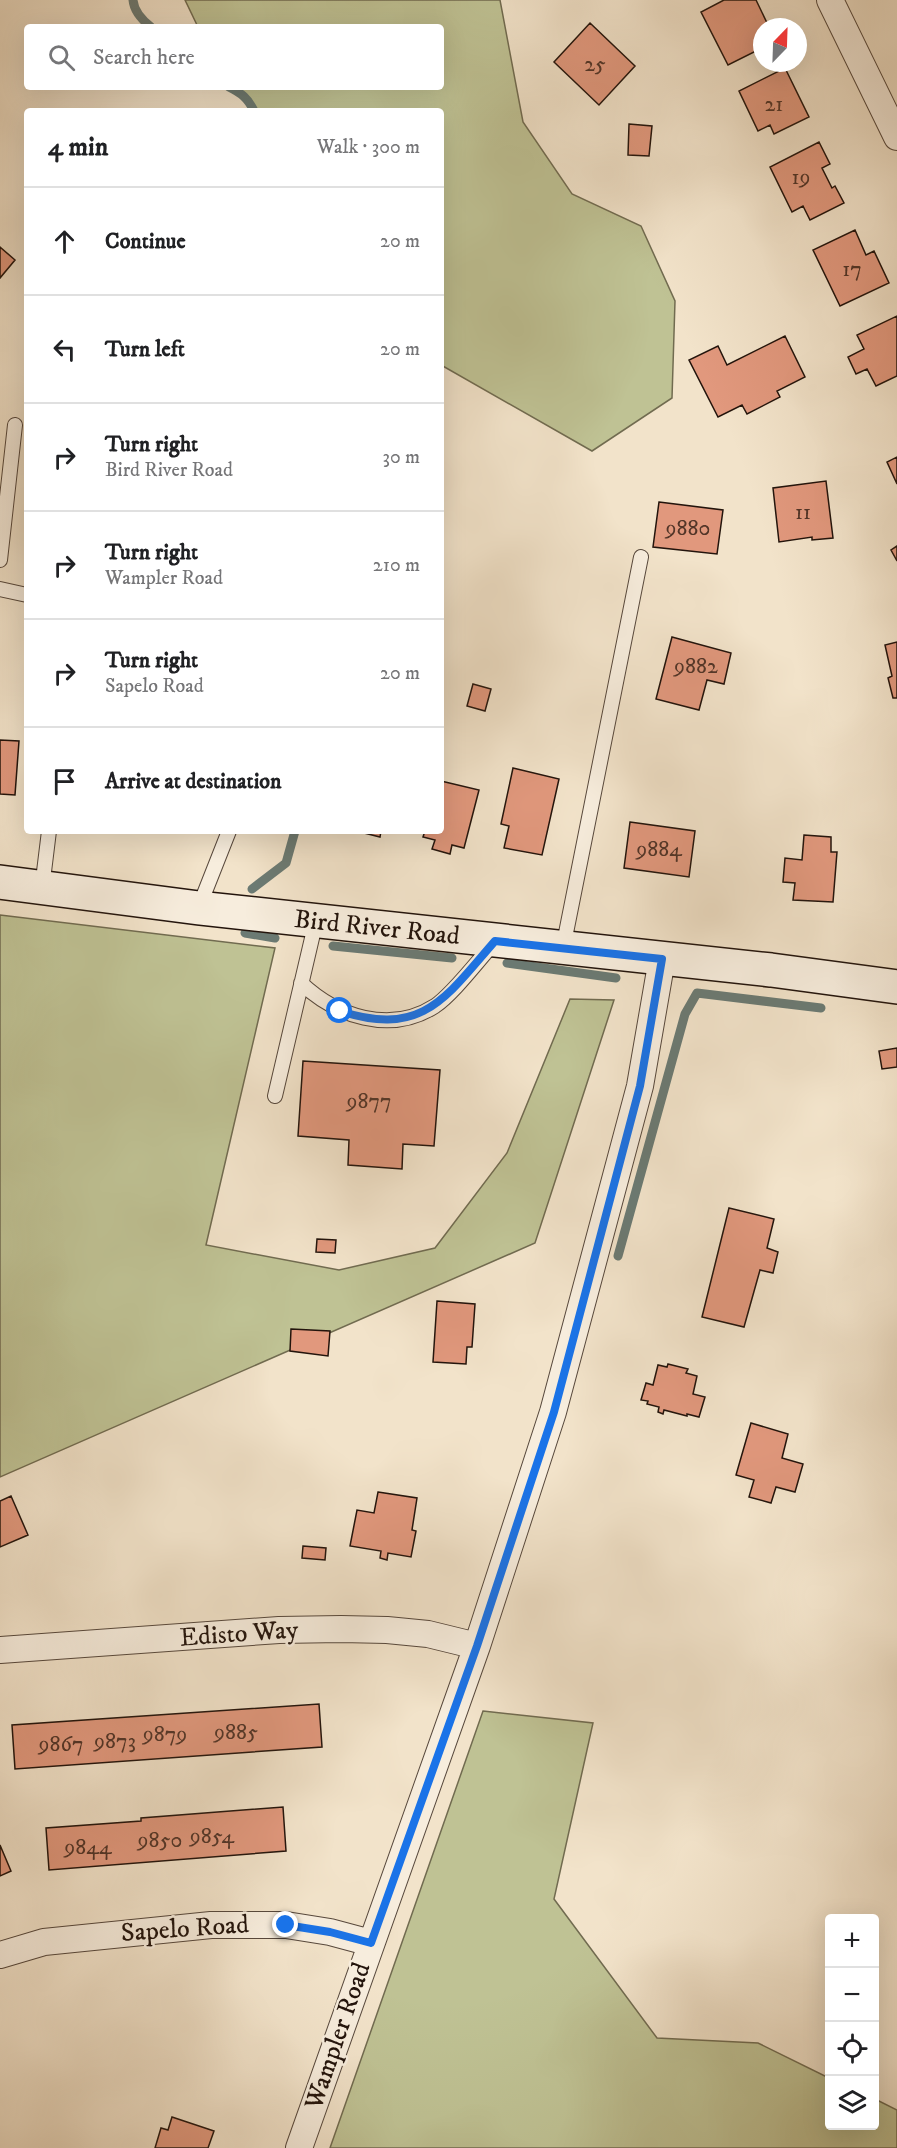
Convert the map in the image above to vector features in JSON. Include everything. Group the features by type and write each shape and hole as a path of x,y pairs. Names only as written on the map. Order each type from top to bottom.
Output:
{"street":[{"path":"830,0 897,137"},
{"name":"Bird River Road","path":"0,882 199,908 771,970 897,987"},
{"name":"Wampler Road","path":"299,2148 477,1646 554,1412 640,1086 662,959"},
{"name":"Edisto Way","path":"0,1650 279,1630 341,1629 428,1634 477,1646"},
{"name":"Sapelo Road","path":"0,1955 44,1941 211,1924 286,1925 330,1932 371,1943"}],"lane":[{"path":"0,560 15,425"},
{"path":"563,948 641,557"},
{"path":"0,589 24,595"},
{"path":"42,888 49,834"},
{"path":"199,908 229,834"},
{"path":"275,1096 315,921"},
{"path":"301,982 316,996 340,1011 365,1019 396,1019 416,1015 436,1005 495,941"}],"green space":[{"path":"185,0 500,0 523,122 572,194 641,226 675,301 672,398 592,451 444,367 444,108 252,108 237,90 444,90 444,24 197,24"},
{"path":"0,915 275,948 206,1245 339,1270 435,1248 507,1153 570,999 614,1000 535,1243 0,1477"},
{"path":"483,1711 593,1723 554,1899 657,2038 758,2043 825,2076 825,2130 879,2130 879,2101 897,2110 897,2148 330,2148"}],"building":[{"path":"724,0 756,0 765,18 753,18 753,52 728,65 701,12"},
{"path":"590,23 635,66 599,105 554,62"},
{"path":"777,72 787,72 809,117 774,134 770,125 758,131 739,91"},
{"path":"629,124 652,126 649,156 628,155"},
{"path":"819,142 830,164 822,168 832,188 835,186 844,203 810,220 803,206 792,212 770,167"},
{"path":"855,230 866,255 874,251 889,283 840,306 813,250"},
{"path":"0,247 15,260 0,278"},
{"path":"897,316 897,376 876,386 867,369 856,374 848,357 864,349 857,335"},
{"path":"785,336 805,377 777,391 780,397 747,414 742,405 718,417 689,360 718,346 727,365"},
{"path":"897,457 897,484 887,462"},
{"path":"826,481 833,538 812,540 812,537 779,542 773,488"},
{"path":"659,502 723,510 717,554 653,547"},
{"path":"897,546 897,561 891,550"},
{"path":"672,637 731,653 724,684 707,680 699,710 656,699"},
{"path":"897,642 897,698 893,698 888,678 892,676 885,645"},
{"path":"473,684 491,689 485,711 467,706"},
{"path":"0,740 19,741 15,795 0,794"},
{"path":"513,768 559,779 542,855 504,848 509,826 501,824"},
{"path":"444,782 479,790 464,848 452,845 450,854 432,849 435,840 423,837 424,834 444,834"},
{"path":"630,822 695,831 689,877 624,868"},
{"path":"804,835 831,837 831,852 837,852 833,902 793,900 795,883 783,882 785,858 802,860"},
{"path":"897,1048 897,1067 882,1069 879,1051"},
{"path":"303,1061 440,1070 434,1146 403,1144 402,1169 348,1165 349,1140 298,1136"},
{"path":"729,1208 774,1219 767,1248 778,1252 773,1273 760,1270 744,1327 702,1317"},
{"path":"317,1239 336,1240 335,1253 316,1252"},
{"path":"437,1301 475,1304 472,1347 467,1347 466,1364 433,1362"},
{"path":"291,1329 330,1331 328,1356 290,1351"},
{"path":"668,1364 688,1369 686,1373 697,1376 693,1394 705,1397 699,1417 664,1410 663,1414 658,1412 659,1407 641,1400 646,1383 653,1385 658,1365 667,1367"},
{"path":"751,1423 788,1434 782,1458 803,1464 795,1492 776,1487 771,1503 749,1497 754,1480 736,1475"},
{"path":"378,1492 417,1498 412,1530 416,1531 411,1557 388,1553 387,1560 380,1558 381,1551 350,1546 357,1510 374,1513"},
{"path":"11,1496 28,1535 0,1547 0,1501"},
{"path":"303,1546 326,1548 325,1560 302,1558"},
{"path":"319,1704 322,1747 15,1769 12,1725"},
{"path":"283,1807 286,1851 49,1870 46,1828"},
{"path":"0,1845 11,1871 0,1876"},
{"path":"172,2117 214,2131 208,2148 155,2148 161,2128 168,2130"}],"waterway":[{"path":"133,0 139,15 147,24"},
{"path":"235,90 244,96 252,108"},
{"path":"252,889 286,863 294,834"},
{"path":"245,933 275,938"},
{"path":"333,946 452,958"},
{"path":"507,963 616,978"},
{"path":"618,1256 685,1014 697,993 821,1008"}],"route":[{"path":"286,1925 330,1932 371,1943 477,1646 554,1412 640,1086 662,959 495,941 436,1005 416,1015 396,1019 365,1019 340,1011"}]}
